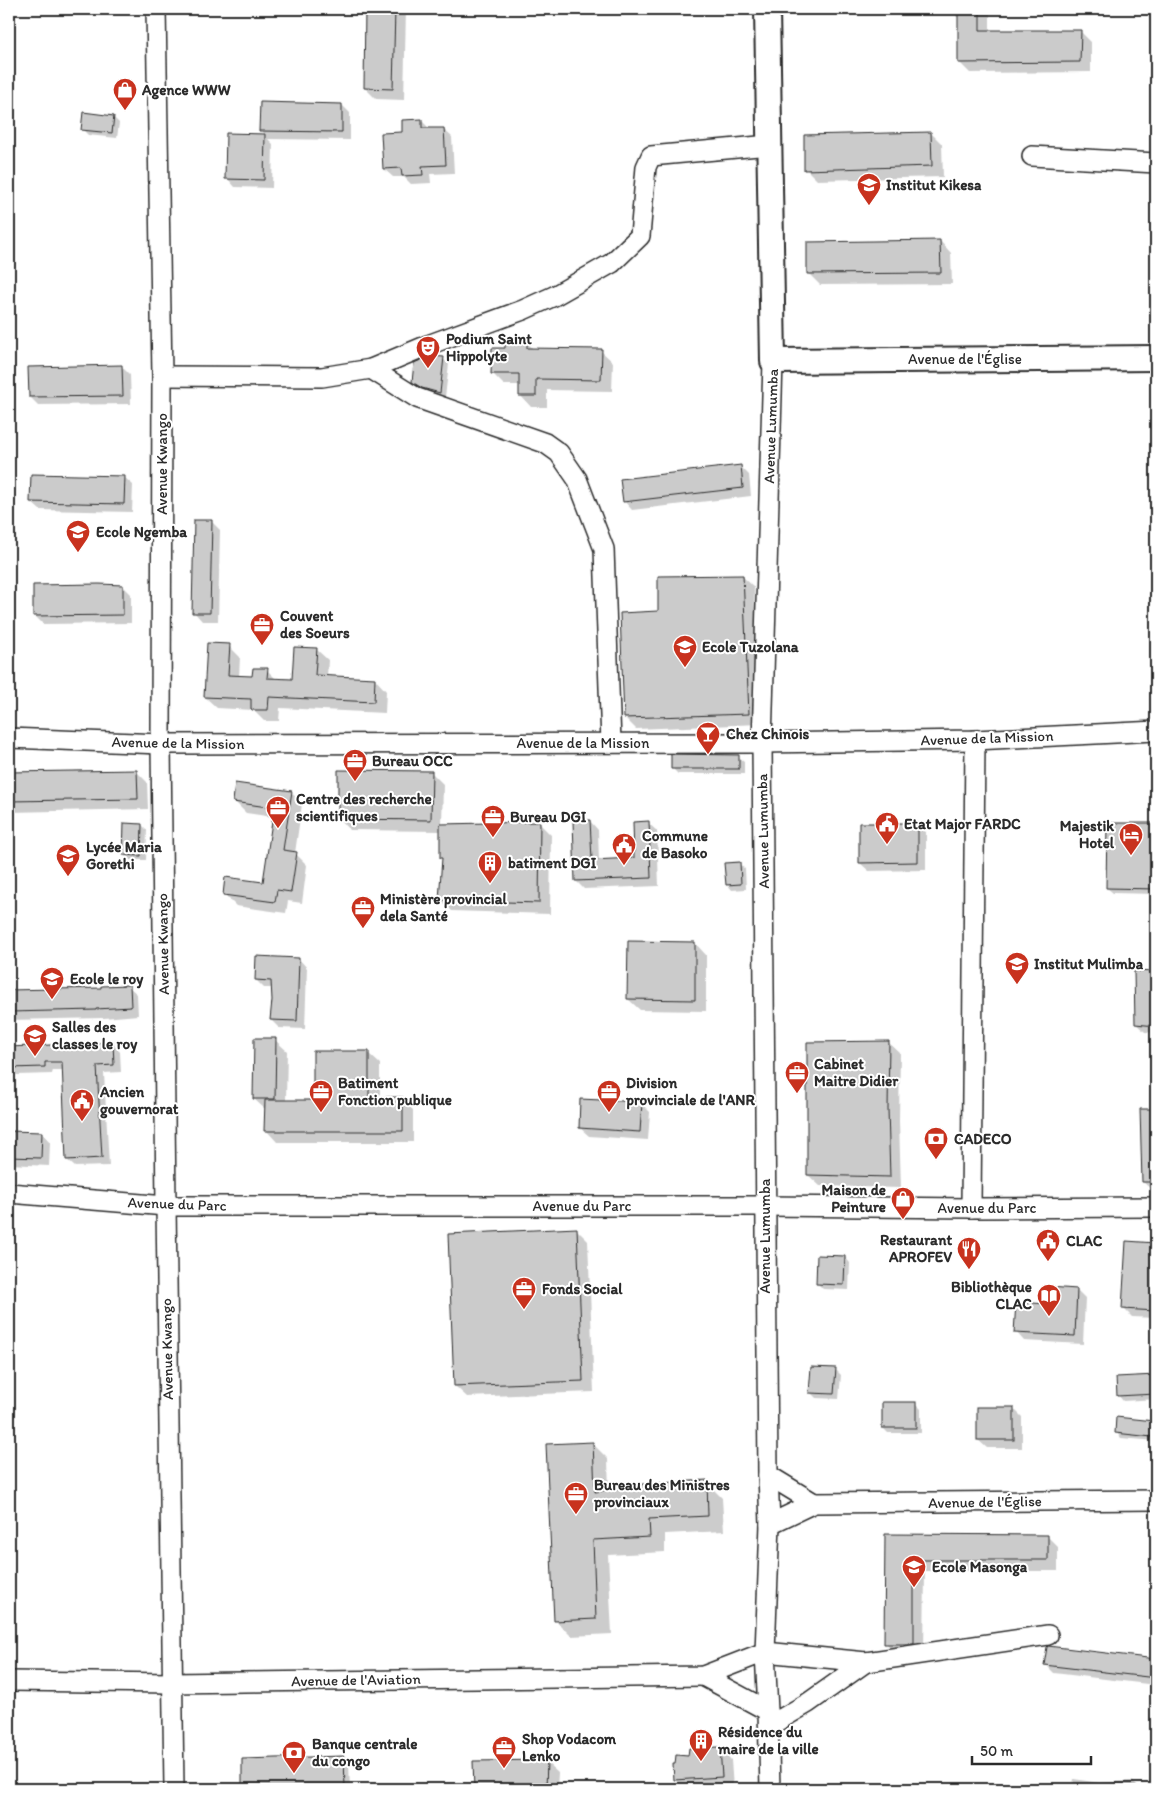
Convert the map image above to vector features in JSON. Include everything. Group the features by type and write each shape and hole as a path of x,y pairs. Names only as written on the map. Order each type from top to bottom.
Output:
{"main road":[{"name":"Avenue Lumumba","path":"767,9 773,361"},
{"name":"Avenue de l'Église","path":"773,361 1156,358"}],"street":[{"name":"Avenue Kwango","path":"156,9 162,376 161,744 174,1789"},
{"path":"162,376 322,377 371,369 523,310 554,296 612,263 640,236 646,167 651,156 770,145"},
{"path":"1032,156 1156,163"},
{"name":"Avenue Lumumba","path":"769,1718 765,1652 770,1524 765,1206 765,965 762,743 773,361"},
{"path":"371,369 417,398 544,443 559,453 577,479 604,548 610,743"},
{"name":"Avenue de la Mission","path":"9,738 161,744 762,743 975,740 1156,731"},
{"path":"970,1208 975,740"},
{"name":"Avenue du Parc","path":"9,1193 166,1206 1156,1207"},
{"path":"768,1475 814,1504"},
{"name":"Avenue de l'Église","path":"814,1504 1156,1500"},
{"path":"770,1524 814,1504"},
{"path":"765,1652 866,1662 1048,1635"},
{"name":"Avenue de l'Aviation","path":"9,1681 172,1683 703,1676 765,1652"},
{"path":"770,1789 769,1718 808,1702 866,1662"},
{"name":"Avenue de l'Aviation","path":"703,1676 769,1718"}],"building":[{"path":"365,9 395,9 393,89 364,88"},
{"path":"958,9 980,9 980,30 1081,30 1080,62 958,63"},
{"path":"260,102 342,104 342,132 259,131"},
{"path":"83,112 114,116 112,133 81,130"},
{"path":"422,119 422,128 444,128 446,165 422,166 423,175 402,176 401,168 383,169 381,133 402,132 402,120"},
{"path":"931,132 932,166 804,170 804,135"},
{"path":"226,133 265,134 264,180 225,179"},
{"path":"940,240 941,273 807,274 807,242"},
{"path":"505,340 527,341 527,348 602,349 601,380 536,379 536,396 519,396 519,374 491,374 492,348 505,348"},
{"name":"Podium Saint Hippolyte","path":"430,356 444,357 440,393 422,388 412,382 414,363"},
{"path":"122,365 123,396 29,397 28,367"},
{"path":"741,465 743,488 623,502 620,479"},
{"path":"31,474 125,476 124,504 30,502"},
{"path":"194,520 212,520 210,613 192,613"},
{"path":"743,575 749,714 624,718 620,613 658,611 658,576"},
{"path":"33,585 123,585 123,615 33,616"},
{"path":"207,643 230,644 228,675 252,676 253,668 268,668 267,678 292,679 294,647 317,648 315,675 375,678 374,702 269,697 268,710 251,710 251,699 204,697"},
{"path":"671,754 739,755 739,769 671,769"},
{"path":"137,770 138,799 9,801 9,772"},
{"path":"338,770 432,771 431,820 338,819"},
{"name":"Centre des recherche scientifiques","path":"235,783 292,791 283,850 297,852 291,892 277,890 275,902 223,895 225,877 263,882 274,808 233,802"},
{"path":"590,820 592,860 634,858 633,822 649,821 651,878 575,881 573,821"},
{"path":"540,822 539,903 439,900 442,858 440,858 440,824"},
{"path":"124,823 142,824 141,856 123,855"},
{"path":"859,823 918,823 918,862 859,863"},
{"name":"Majestik Hotel","path":"1107,823 1156,823 1156,889 1106,888"},
{"path":"740,862 741,884 726,885 724,863"},
{"path":"628,941 695,942 695,1000 627,999"},
{"path":"256,956 299,958 297,1021 270,1020 271,981 255,980"},
{"path":"1134,971 1156,972 1156,1026 1135,1024"},
{"name":"Ecole le roy","path":"130,985 131,1007 96,1010 9,1012 9,990 101,988 101,986"},
{"path":"254,1038 276,1038 275,1099 253,1099"},
{"path":"889,1041 890,1177 807,1175 807,1042"},
{"path":"113,1042 114,1065 97,1066 102,1158 66,1160 62,1062 45,1062 45,1067 9,1068 9,1047"},
{"path":"313,1051 369,1051 369,1097 403,1097 403,1131 264,1131 265,1100 313,1100"},
{"path":"580,1099 642,1102 640,1132 579,1128"},
{"path":"1140,1109 1156,1109 1156,1182 1142,1182"},
{"path":"9,1131 42,1132 41,1158 9,1157"},
{"path":"577,1228 583,1381 454,1386 448,1234"},
{"path":"1126,1241 1156,1243 1156,1311 1122,1309"},
{"path":"817,1255 845,1256 844,1285 816,1284"},
{"path":"1049,1287 1077,1289 1075,1336 1014,1333 1016,1302 1048,1304"},
{"path":"811,1367 836,1368 834,1394 809,1393"},
{"path":"1156,1375 1156,1394 1117,1396 1116,1377"},
{"path":"882,1402 916,1402 916,1428 882,1428"},
{"path":"977,1407 1014,1407 1014,1440 977,1440"},
{"path":"1116,1417 1154,1421 1152,1437 1115,1433"},
{"path":"593,1442 595,1492 643,1484 707,1480 708,1516 649,1519 650,1537 593,1540 596,1619 554,1621 546,1444"},
{"path":"885,1534 1048,1535 1048,1560 914,1560 914,1644 884,1644"},
{"path":"1048,1646 1156,1659 1156,1678 1044,1665"},
{"name":"Résidence du maire de la ville","path":"720,1747 722,1777 674,1780 673,1764 675,1764 676,1755 688,1756 689,1748"},
{"name":"Banque centrale du congo","path":"344,1756 345,1789 242,1789 242,1759"},
{"path":"547,1760 546,1789 474,1789 473,1761"}],"place":[{"name":"Agence WWW","path":"125,111"},
{"name":"Institut Kikesa","path":"869,206"},
{"name":"Podium Saint Hippolyte","path":"428,369"},
{"name":"Ecole Ngemba","path":"78,553"},
{"name":"Couvent des Soeurs","path":"262,646"},
{"name":"Ecole Tuzolana","path":"685,668"},
{"name":"Chez Chinois","path":"708,755"},
{"name":"Bureau OCC","path":"355,782"},
{"name":"Centre des recherche scientifiques","path":"278,829"},
{"name":"Bureau DGI","path":"493,838"},
{"name":"Etat Major FARDC","path":"887,845"},
{"name":"Majestik Hotel","path":"1131,856"},
{"name":"Commune de Basoko","path":"624,866"},
{"name":"Lycée Maria Gorethi","path":"68,877"},
{"name":"batiment DGI","path":"490,884"},
{"name":"Ministère provincial dela Santé","path":"363,929"},
{"name":"Institut Mulimba","path":"1017,985"},
{"name":"Ecole le roy","path":"52,1000"},
{"name":"Salles des classes le roy","path":"35,1057"},
{"name":"Cabinet Maitre Didier","path":"797,1094"},
{"name":"Batiment Fonction publique","path":"321,1113"},
{"name":"Division provinciale de l'ANR","path":"609,1113"},
{"name":"Ancien gouvernorat","path":"82,1122"},
{"name":"CADECO","path":"936,1160"},
{"name":"Maison de Peinture","path":"903,1220"},
{"name":"CLAC","path":"1048,1262"},
{"name":"Restaurant APROFEV","path":"969,1270"},
{"name":"Fonds Social","path":"524,1310"},
{"name":"Bibliothèque CLAC","path":"1049,1317"},
{"name":"Bureau des Ministres provinciaux","path":"576,1515"},
{"name":"Ecole Masonga","path":"914,1588"},
{"name":"Résidence du maire de la ville","path":"701,1762"},
{"name":"Shop Vodacom Lenko","path":"504,1769"},
{"name":"Banque centrale du congo","path":"294,1774"}]}
